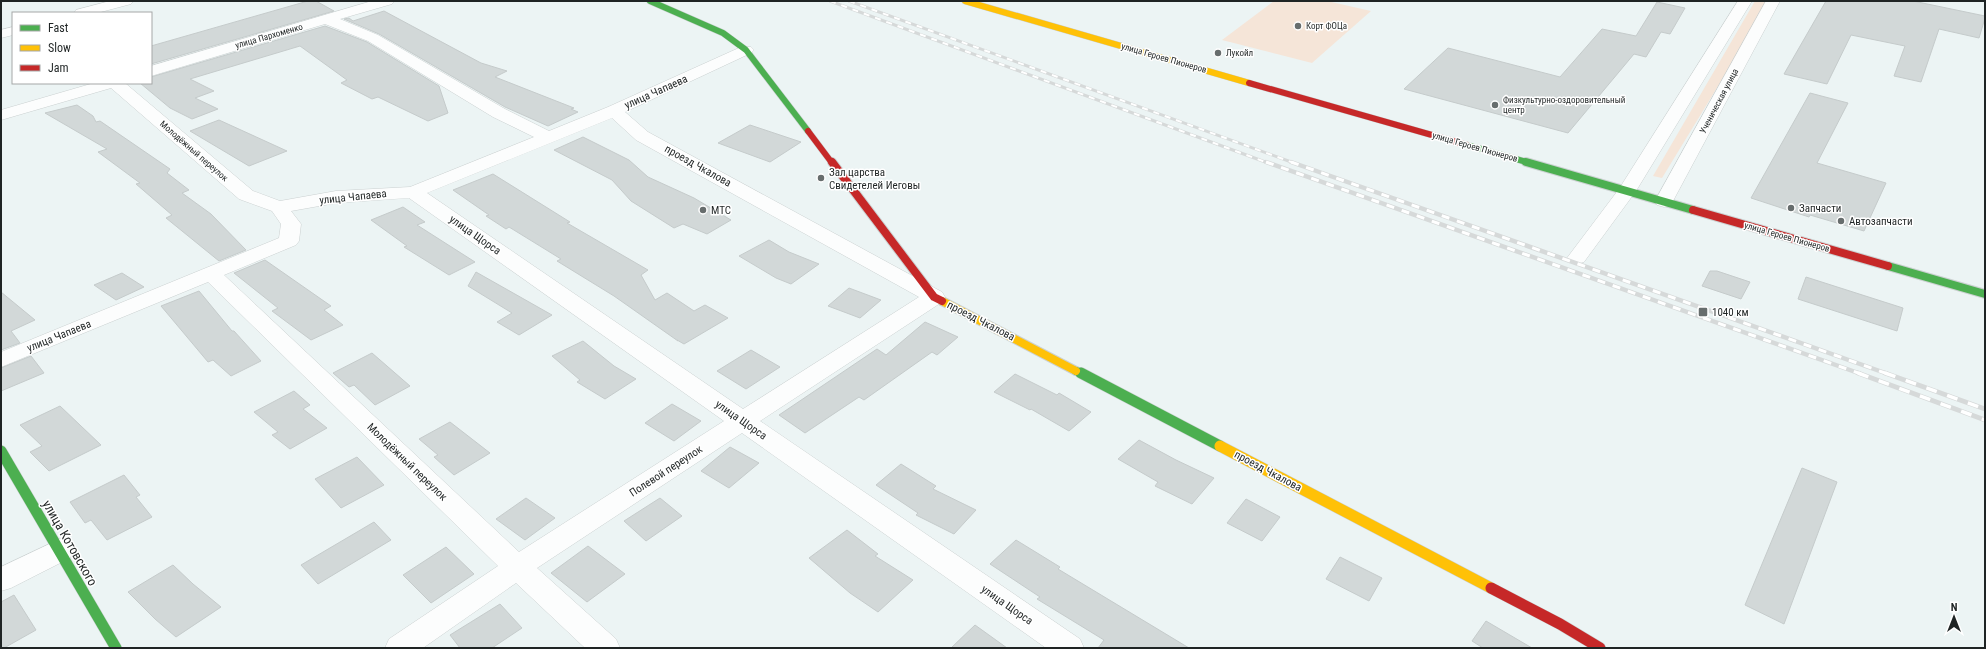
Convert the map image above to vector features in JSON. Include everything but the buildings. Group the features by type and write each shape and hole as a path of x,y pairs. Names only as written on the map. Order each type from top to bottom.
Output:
{"street":[{"path":"85,12 126,1"},
{"name":"улица Пархоменко","path":"152,71 387,1"},
{"path":"650,1 723,33 746,50"},
{"name":"улица Героев Пионеров","path":"965,1 1985,294"},
{"path":"1577,258 1627,191 1745,1"},
{"name":"Ученическая улица","path":"1664,201 1773,1"},
{"path":"326,19 373,38 499,113 550,138"},
{"path":"1,34 12,31"},
{"name":"улица Чапаева","path":"1,360 289,241 292,224 279,207 336,197 413,192 614,111 746,50"},
{"name":"проезд Чкалова","path":"746,50 934,296"},
{"path":"1,115 108,84"},
{"name":"Молодёжный переулок","path":"116,84 246,195 279,207"},
{"name":"проезд Чкалова","path":"614,111 642,136 934,296 1560,624 1600,648"},
{"name":"улица Щорса","path":"413,192 1070,648"},
{"name":"Молодёжный переулок","path":"211,274 517,567 605,648"},
{"name":"Полевой переулок","path":"400,648 517,567 934,296"},
{"name":"улица Котовского","path":"1,451 116,648"},
{"path":"1,580 60,550"}],"shaded area":[{"name":"Корт ФОЦа","path":"1274,1 1327,1 1371,11 1312,63 1222,40"},
{"path":"1755,1 1770,1 1662,178 1653,176"}],"railway":[{"path":"830,1 1268,163"},
{"path":"849,1 1294,163"},
{"path":"1266,162 1861,374"},
{"path":"1291,162 1888,374"},
{"path":"1858,373 1985,420"},
{"path":"1885,373 1985,409"}],"traffic: fast":[{"path":"650,1 723,33 746,50 808,131"},
{"path":"1467,145 1693,210"},
{"path":"1888,266 1985,294"},
{"path":"1076,371 1220,446"},
{"path":"1,451 116,648"}],"traffic: slow":[{"path":"965,1 1249,83"},
{"path":"942,301 1076,371"},
{"path":"1220,446 1491,588"}],"traffic: jam":[{"path":"1249,83 1467,145"},
{"path":"808,131 934,297 942,301"},
{"path":"1693,210 1888,266"},
{"path":"1491,588 1560,624 1600,648"}],"place":[{"name":"Корт ФОЦа","path":"1298,26"},
{"name":"Лукойл","path":"1218,53"},
{"name":"Физкультурно-оздоровительный центр","path":"1495,105"},
{"name":"Зал царства Свидетелей Иеговы","path":"821,178"},
{"name":"Запчасти","path":"1791,208"},
{"name":"МТС","path":"703,210"},
{"name":"Автозапчасти","path":"1841,221"},
{"name":"1040 км","path":"1703,312"}]}
